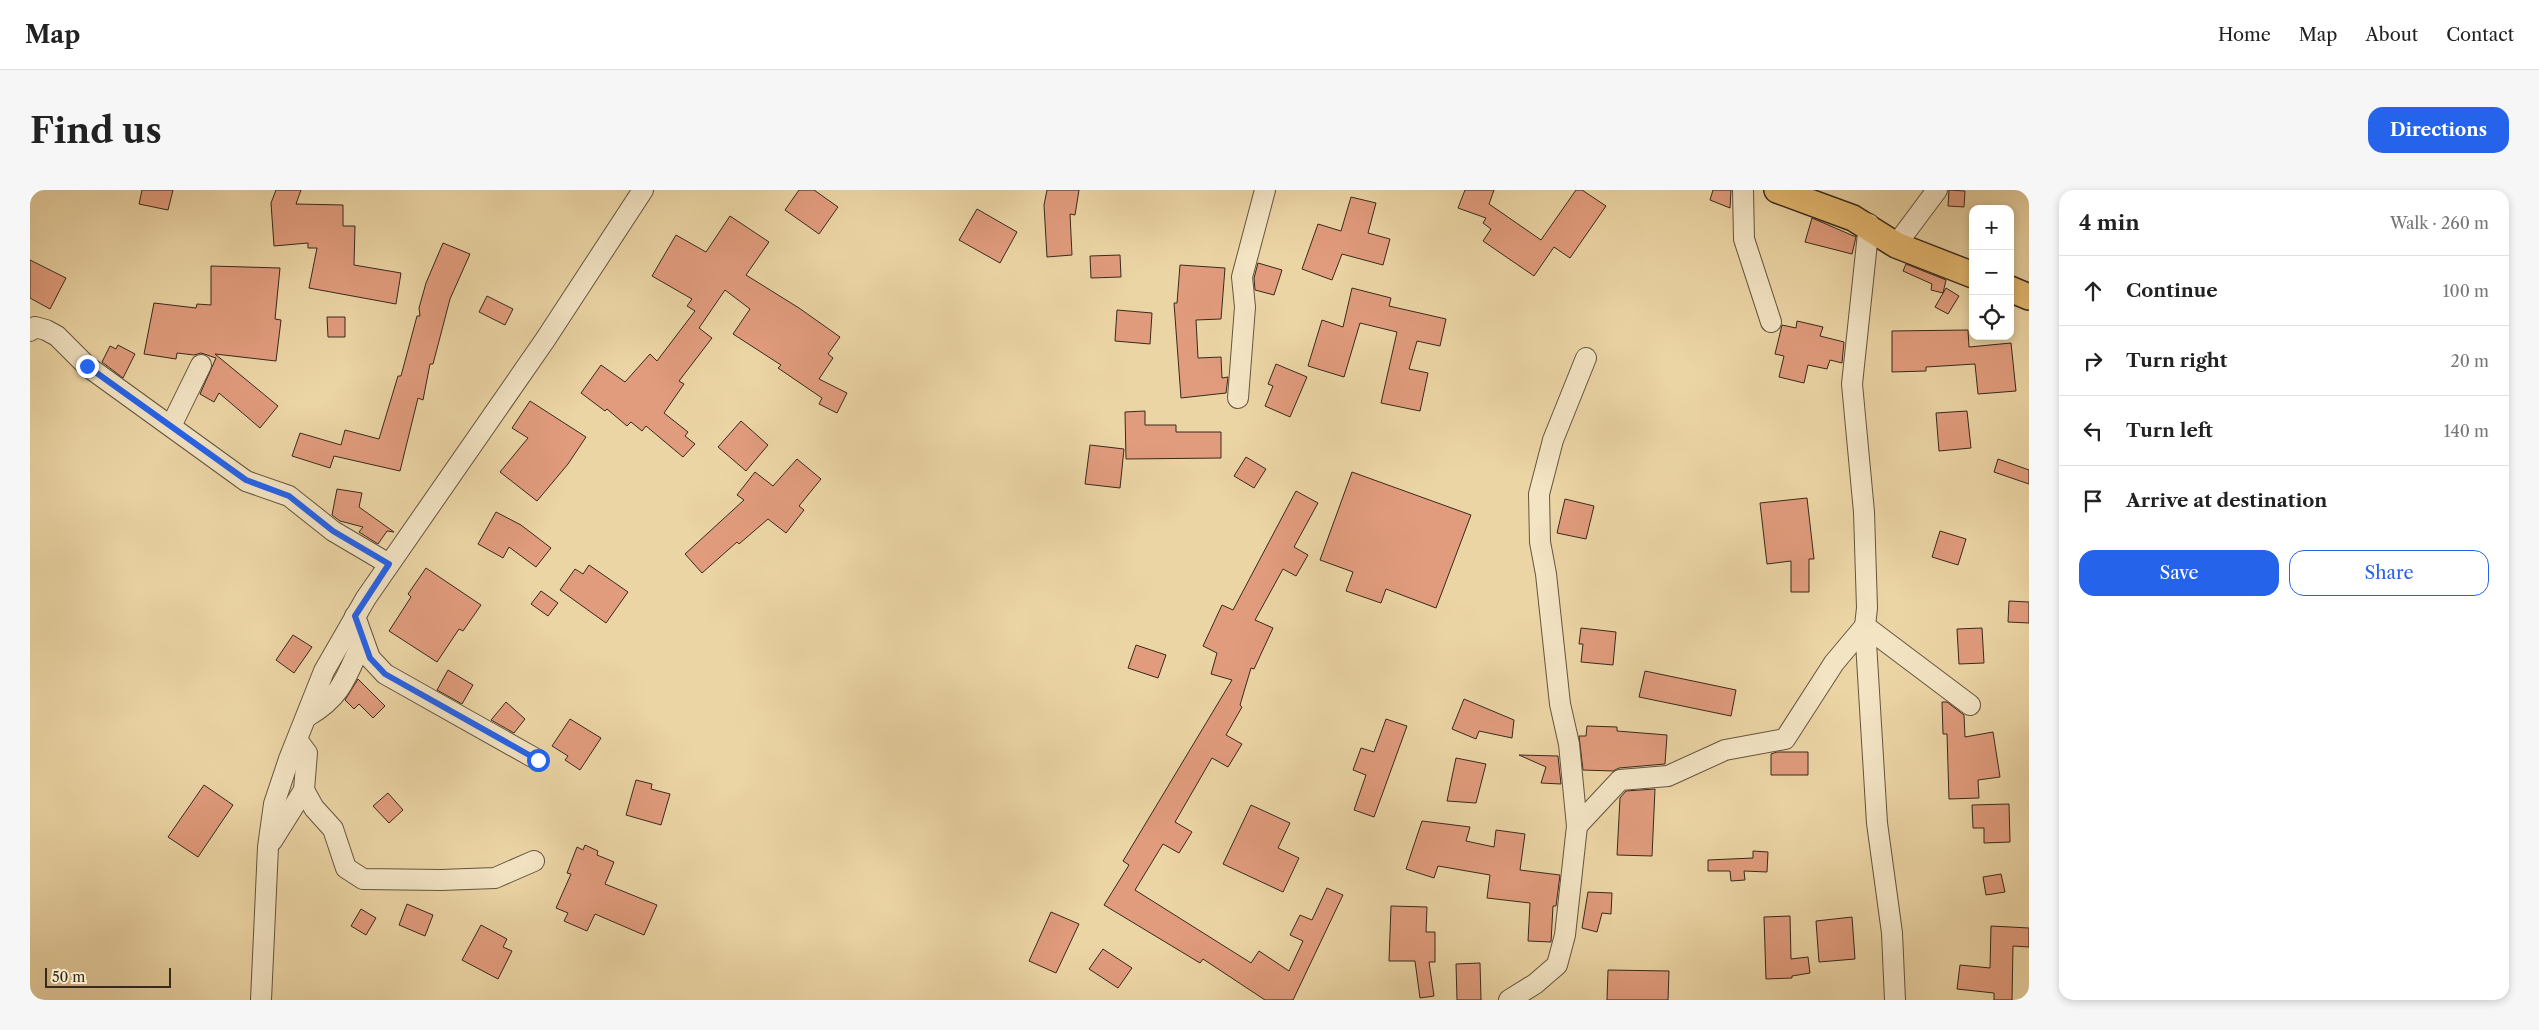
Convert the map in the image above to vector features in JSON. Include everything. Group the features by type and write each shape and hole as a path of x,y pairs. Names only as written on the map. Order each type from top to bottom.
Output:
{"main road":[{"path":"1778,190 1853,218 1896,245 1969,273"},
{"path":"2014,290 2029,296"}],"street":[{"path":"261,1000 268,847 274,804 289,759 308,716 324,671 355,616 389,564 545,340 644,190"},
{"path":"1238,398 1245,307 1242,277 1265,190"},
{"path":"1743,190 1744,240 1770,322"},
{"path":"1896,245 1937,190"},
{"path":"1853,218 1869,224 1852,384 1864,512 1867,608 1865,626 1878,823 1892,933 1895,1000"},
{"path":"30,331 34,327 46,330 57,336 87,366 246,480 289,496 333,531 389,564"},
{"path":"1509,1000 1535,984 1557,965 1565,935 1577,826 1569,744 1560,704 1546,574 1540,542 1539,494 1553,440 1586,358"},
{"path":"171,426 201,365"},
{"path":"355,616 370,658 385,674 538,760"},
{"path":"1865,626 1970,705"},
{"path":"1577,826 1620,780 1668,776 1725,750 1785,739 1834,664 1865,626"},
{"path":"308,716 323,707 339,692 363,640"},
{"path":"268,847 304,790 307,753 298,741"},
{"path":"304,790 314,808 333,829 346,868 363,879 442,880 495,878 534,861"}],"building":[{"path":"142,190 173,190 168,210 139,204"},
{"path":"276,190 301,190 296,204 343,205 343,226 355,226 354,265 401,273 396,304 309,288 317,248 308,248 308,243 274,246 271,203"},
{"path":"799,190 814,190 838,207 819,234 785,210"},
{"path":"1047,190 1079,190 1075,215 1070,214 1072,255 1047,257 1044,205"},
{"path":"1465,190 1494,190 1489,204 1541,240 1576,190 1582,190 1606,206 1570,258 1554,247 1534,276 1483,241 1491,229 1483,223 1486,218 1458,208"},
{"path":"1713,190 1731,190 1730,208 1710,200"},
{"path":"1949,190 1965,191 1964,207 1948,206"},
{"path":"1351,197 1376,203 1368,233 1390,239 1383,265 1342,254 1332,280 1302,269 1318,224 1341,231"},
{"path":"977,209 1017,232 1000,263 959,240"},
{"path":"730,216 769,242 746,275 799,308 840,337 828,354 833,358 819,379 847,393 837,413 819,404 822,398 778,368 781,365 733,334 750,309 725,290 699,328 712,338 679,381 684,384 664,413 688,432 685,436 695,444 683,457 646,426 642,431 631,422 627,426 607,409 605,411 581,393 601,365 625,382 650,354 657,361 695,311 687,306 692,299 652,276 676,235 706,252"},
{"path":"1812,218 1856,237 1852,254 1805,242"},
{"path":"443,243 470,254 450,299 433,364 430,364 423,400 418,398 400,471 334,456 330,468 292,456 300,433 341,445 345,430 379,439 398,376 401,376 417,316 420,316 419,308 426,283"},
{"path":"1120,255 1121,277 1091,278 1090,256"},
{"path":"30,260 66,278 50,309 30,298"},
{"path":"1258,263 1282,270 1274,295 1255,290 1254,278"},
{"path":"1906,264 1946,280 1943,293 1931,290 1932,284 1903,271"},
{"path":"1180,265 1225,268 1221,319 1196,320 1198,358 1221,357 1222,378 1228,377 1226,393 1181,398 1174,303 1177,303"},
{"path":"211,266 280,268 275,319 281,320 276,361 215,354 278,406 260,428 219,393 214,402 200,394 216,358 201,353 194,355 177,353 176,359 144,354 154,303 196,308 197,304 211,305"},
{"path":"1352,288 1391,298 1389,306 1446,319 1440,346 1417,341 1409,369 1428,373 1420,411 1381,403 1397,332 1360,323 1344,377 1308,366 1322,320 1343,327"},
{"path":"1946,288 1959,296 1948,314 1935,307"},
{"path":"487,296 513,309 505,325 479,312"},
{"path":"1117,310 1152,313 1150,344 1115,341"},
{"path":"327,317 345,317 345,337 328,337"},
{"path":"1797,321 1823,327 1820,336 1844,342 1842,363 1830,360 1827,369 1808,365 1804,383 1779,377 1784,356 1775,354 1782,325 1796,328"},
{"path":"1968,330 1969,347 2011,343 2016,391 1978,394 1975,364 1926,367 1926,371 1892,372 1892,331"},
{"path":"118,345 135,354 123,378 102,362 110,346 116,349"},
{"path":"1276,364 1307,377 1290,417 1265,406 1273,386 1268,384"},
{"path":"530,401 586,437 568,464 537,501 500,472 528,438 512,428"},
{"path":"1145,411 1145,425 1176,425 1176,432 1221,432 1221,458 1126,459 1125,412"},
{"path":"1967,411 1971,448 1939,451 1936,413"},
{"path":"741,421 768,445 746,471 718,447"},
{"path":"1090,445 1124,449 1120,488 1085,484"},
{"path":"1246,457 1266,469 1254,488 1234,476"},
{"path":"797,459 821,479 799,506 804,510 786,533 768,519 739,544 737,542 702,573 685,554 744,500 737,495 755,472 773,486"},
{"path":"1998,459 2029,470 2029,484 1994,472"},
{"path":"1352,472 1471,515 1436,608 1386,589 1381,603 1346,591 1353,572 1320,560"},
{"path":"337,489 362,493 359,507 394,532 387,531 378,544 359,532 363,527 340,521 332,515"},
{"path":"1296,491 1318,503 1294,547 1308,555 1296,576 1283,569 1255,620 1273,628 1254,669 1251,668 1240,705 1242,707 1226,735 1242,744 1228,767 1212,758 1175,822 1192,832 1179,853 1163,844 1135,890 1251,963 1259,951 1289,971 1303,941 1290,935 1300,915 1312,920 1327,888 1343,895 1293,1000 1265,1000 1203,959 1200,963 1104,905 1129,865 1123,861 1232,680 1211,674 1217,653 1203,646 1222,605 1233,610"},
{"path":"1807,498 1814,559 1809,559 1809,592 1791,592 1791,561 1767,564 1760,503"},
{"path":"1565,499 1594,506 1586,539 1557,533"},
{"path":"496,512 521,525 551,548 536,567 509,547 503,558 478,544"},
{"path":"1940,531 1966,539 1958,565 1932,557"},
{"path":"589,565 628,592 606,623 560,590 575,569 583,574"},
{"path":"426,568 481,605 463,631 459,629 437,662 389,631 411,597 408,594"},
{"path":"541,591 558,603 548,616 531,604"},
{"path":"2009,601 2029,602 2029,623 2008,622"},
{"path":"1581,628 1616,632 1613,665 1581,662 1583,644 1579,644"},
{"path":"1982,628 1984,663 1959,664 1957,629"},
{"path":"293,635 312,647 294,673 276,660"},
{"path":"1136,645 1166,655 1158,678 1128,668"},
{"path":"448,670 473,685 462,704 437,690"},
{"path":"1645,671 1736,690 1731,716 1639,697"},
{"path":"358,679 385,706 373,718 359,704 354,709 345,700"},
{"path":"1464,699 1514,720 1512,738 1479,731 1476,739 1452,729"},
{"path":"506,702 525,719 514,733 491,720"},
{"path":"1942,702 1947,702 1964,715 1965,737 1993,732 2000,777 1978,780 1979,798 1949,799 1947,734 1943,734"},
{"path":"570,719 601,738 580,770 565,760 568,756 552,746"},
{"path":"1386,719 1407,726 1374,817 1354,810 1366,775 1353,770 1361,748 1374,752"},
{"path":"1587,726 1617,727 1617,731 1667,735 1665,764 1619,768 1613,771 1583,770 1579,736 1586,736"},
{"path":"1777,752 1808,752 1808,775 1771,775 1771,754"},
{"path":"1519,755 1558,756 1561,784 1541,783 1546,767"},
{"path":"1456,758 1486,764 1476,803 1447,801"},
{"path":"636,780 652,784 651,789 670,794 661,825 626,815"},
{"path":"204,785 233,805 198,857 168,837"},
{"path":"1655,789 1652,856 1617,855 1620,798 1626,791"},
{"path":"388,793 403,810 389,823 373,806"},
{"path":"2009,804 2010,842 1984,843 1984,828 1973,828 1972,805"},
{"path":"1251,805 1290,823 1278,848 1299,858 1283,892 1223,864"},
{"path":"1422,821 1470,827 1466,841 1494,847 1496,830 1525,834 1520,870 1560,875 1556,906 1553,906 1551,942 1528,941 1530,903 1487,898 1490,875 1438,866 1434,878 1406,869"},
{"path":"585,845 598,851 597,855 614,862 605,884 657,905 644,935 595,914 587,931 564,921 568,913 556,908 571,874 567,873 577,847 583,850"},
{"path":"1753,851 1768,852 1767,872 1744,871 1745,880 1731,881 1730,871 1708,871 1708,860 1753,858"},
{"path":"2001,874 2005,892 1986,895 1983,877"},
{"path":"1588,892 1612,893 1611,914 1602,913 1597,932 1582,928"},
{"path":"407,904 433,915 425,936 399,925"},
{"path":"1391,906 1427,907 1426,932 1435,932 1435,962 1429,962 1434,996 1420,998 1415,961 1389,961"},
{"path":"361,909 376,918 366,935 351,926"},
{"path":"1051,912 1079,924 1056,973 1029,961"},
{"path":"1790,916 1791,959 1808,957 1810,973 1792,976 1792,978 1766,979 1764,917"},
{"path":"1852,917 1855,959 1819,962 1816,921"},
{"path":"481,925 507,939 503,947 512,951 498,979 462,960"},
{"path":"1991,926 2029,928 2029,947 2013,946 2012,1000 1994,1000 1994,993 1957,989 1960,965 1990,968"},
{"path":"1103,949 1132,968 1118,988 1089,969"},
{"path":"1480,963 1481,1000 1457,1000 1456,964"},
{"path":"1608,970 1669,971 1668,1000 1607,1000"}],"route":[{"path":"87,366 246,480 289,496 333,531 363,551 389,564 355,616 370,658 385,674 538,760"}]}
